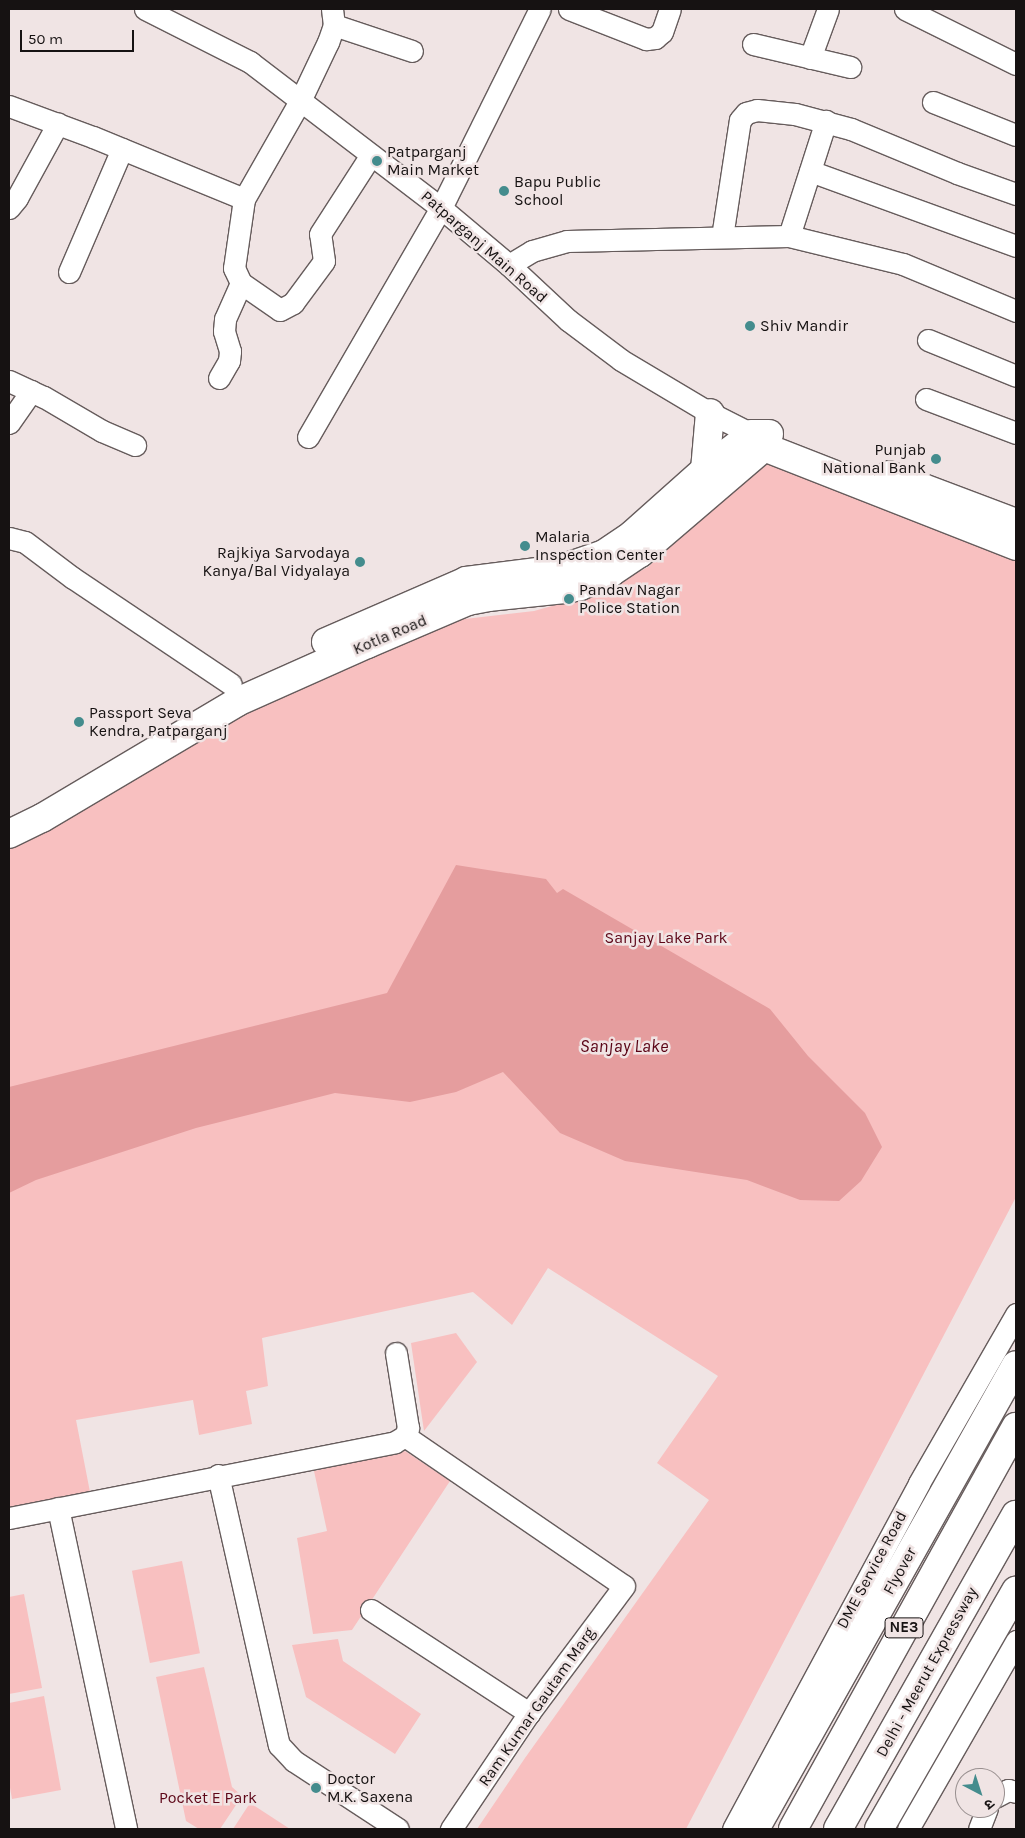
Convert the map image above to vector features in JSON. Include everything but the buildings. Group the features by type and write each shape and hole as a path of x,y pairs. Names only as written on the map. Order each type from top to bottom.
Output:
{"main road":[{"path":"705,470 710,413"},
{"path":"758,440 777,434 1016,523"},
{"path":"758,440 1016,546"},
{"name":"Kotla Road","path":"9,814 32,803 230,684 455,584 476,579 561,569 604,554 632,536 705,470 758,440"},
{"name":"Kotla Road","path":"9,834 42,818 237,702 375,641 475,599 565,589 580,586 610,573 640,553 758,440"},
{"name":"Flyover","path":"755,1829 1016,1365"},
{"name":"NE3","path":"793,1829 1016,1427"},
{"name":"Delhi - Meerut Expressway","path":"838,1829 1016,1514"},
{"path":"879,1829 984,1650 1016,1591"}],"street":[{"name":"Patparganj Main Road","path":"145,9 250,62 441,208 509,265 568,320 621,360 758,440"},
{"path":"308,437 441,208 540,9"},
{"path":"569,9 646,39 655,38 662,32 670,9"},
{"path":"810,58 828,9"},
{"path":"905,9 1016,64"},
{"path":"371,155 320,234 324,261 289,307 280,310 241,283 234,268 244,199 300,101 328,42 333,17 412,51"},
{"path":"753,44 850,67"},
{"path":"933,102 1016,135"},
{"path":"9,106 58,123 244,199"},
{"path":"722,237 740,120 746,113 757,110 795,114 851,128 957,173 1016,194"},
{"path":"789,236 826,121"},
{"path":"9,208 17,198 58,123"},
{"path":"69,272 122,149"},
{"path":"810,172 1016,246"},
{"path":"509,265 532,251 566,241 789,236 903,264 1016,311"},
{"path":"219,378 229,361 230,351 224,331 225,319 241,283"},
{"path":"928,340 1016,376"},
{"path":"9,381 31,391 102,431 134,445"},
{"path":"9,423 31,391"},
{"path":"926,399 1016,433"},
{"path":"9,538 25,542 73,578 230,684"},
{"name":"DME Service Road","path":"733,1829 919,1483 1016,1314"},
{"path":"9,1518 218,1475 396,1442 405,1436 408,1428 396,1353"},
{"name":"Ram Kumar Gautam Marg","path":"405,1436 624,1586 529,1713 451,1829"},
{"path":"218,1475 279,1745 294,1761 398,1829"},
{"path":"58,1508 126,1829"},
{"path":"372,1610 529,1713"},
{"path":"908,1829 1016,1641"}],"green space":[{"name":"Sanjay Lake Park","path":"769,458 1016,556 1016,1197 686,1829 477,1829 525,1758 709,1500 657,1463 718,1376 548,1268 512,1325 473,1292 262,1338 268,1386 246,1391 252,1424 199,1435 193,1400 76,1420 90,1492 9,1518 9,844 188,743 273,699 456,620 534,611 599,593 648,567"},
{"path":"456,1333 477,1362 424,1431 411,1343"},
{"path":"405,1451 450,1481 352,1630 313,1634 297,1538 327,1531 314,1471"},
{"path":"182,1561 200,1653 150,1663 132,1571"},
{"path":"24,1594 42,1688 9,1694 9,1597"},
{"path":"338,1639 343,1661 421,1714 395,1754 306,1697 292,1645"},
{"name":"Pocket E Park","path":"204,1667 232,1787 242,1796 220,1829 199,1829 186,1821 156,1677"},
{"path":"44,1696 61,1790 12,1799 9,1782 9,1703"},
{"path":"250,1803 290,1829 233,1829"}],"water":[{"name":"Sanjay Lake","path":"456,865 546,879 557,893 563,889 770,1009 808,1056 865,1113 882,1147 861,1181 839,1201 800,1200 747,1180 625,1161 560,1133 503,1072 456,1092 410,1102 335,1093 196,1128 36,1180 9,1193 9,1087 387,993"}],"place":[{"name":"Patparganj Main Market","path":"377,161"},
{"name":"Bapu Public School","path":"504,191"},
{"name":"Shiv Mandir","path":"750,326"},
{"name":"Punjab National Bank","path":"936,459"},
{"name":"Malaria Inspection Center","path":"525,546"},
{"name":"Rajkiya Sarvodaya Kanya/Bal Vidyalaya","path":"360,562"},
{"name":"Pandav Nagar Police Station","path":"569,599"},
{"name":"Passport Seva Kendra, Patparganj","path":"79,722"},
{"name":"Doctor M.K. Saxena","path":"316,1788"}]}
